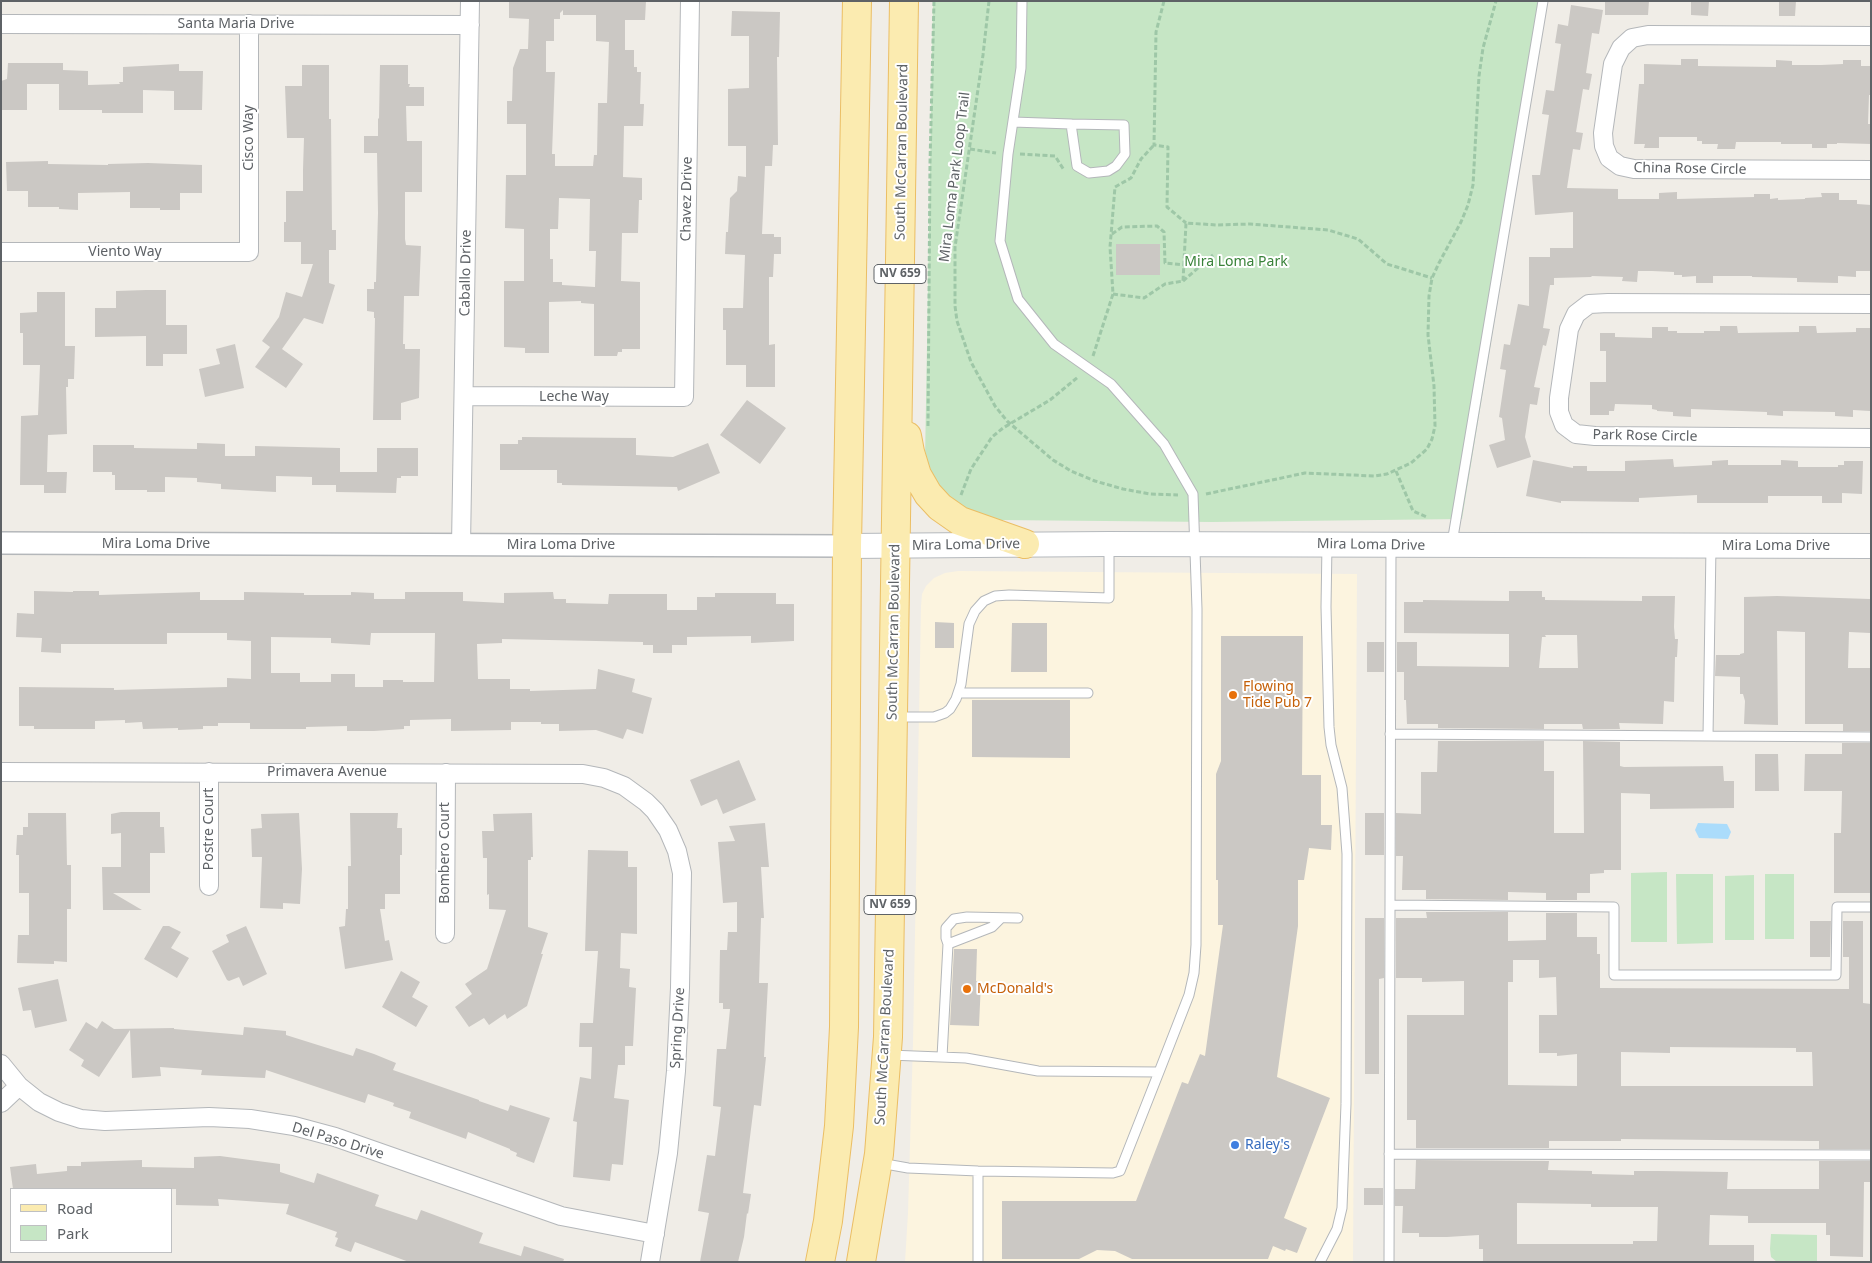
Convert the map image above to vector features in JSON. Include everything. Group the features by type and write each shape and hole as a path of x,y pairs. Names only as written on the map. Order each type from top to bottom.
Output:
{"main road":[{"name":"NV 659","path":"826,1254 839,1126 844,1027 847,546 857,1"},
{"name":"South McCarran Boulevard","path":"861,1262 878,1163 886,1055 904,1"},
{"path":"898,384 910,452 917,475 928,494 940,507 960,522 1025,544"},
{"name":"Mira Loma Drive","path":"847,546 1025,544 1871,546"}],"street":[{"name":"Caballo Drive","path":"461,544 470,1"},
{"name":"Chavez Drive","path":"684,397 690,1"},
{"name":"Santa Maria Drive","path":"1,24 470,25"},
{"name":"Cisco Way","path":"248,252 249,24"},
{"name":"China Rose Circle","path":"1871,36 1648,35 1632,38 1621,48 1613,64 1603,133 1604,146 1609,158 1620,166 1634,169 1871,170"},
{"name":"Viento Way","path":"1,252 248,252"},
{"name":"Park Rose Circle","path":"1871,304 1589,304 1576,314 1569,329 1559,398 1559,412 1564,425 1576,434 1595,436 1871,438"},
{"name":"Leche Way","path":"464,396 684,397"},
{"name":"Mira Loma Drive","path":"1,543 847,546"},
{"name":"Primavera Avenue","path":"1,772 583,774 604,778 624,786 646,802"},
{"name":"Postre Court","path":"209,772 209,886"},
{"name":"Bombero Court","path":"445,934 446,773"},
{"name":"Spring Drive","path":"646,802 655,811 668,830 677,851 682,873 676,1071 668,1153 650,1262"},
{"name":"Del Paso Drive","path":"1,1064 19,1086 39,1102 59,1112 81,1119 105,1121 209,1117 250,1119 294,1126 335,1137 561,1216 655,1234"},
{"path":"1,1103 19,1086"}],"lane":[{"path":"878,1163 908,1168 978,1171 1113,1173 1120,1171 1189,995 1194,973 1196,945 1197,609 1193,494 1164,444 1111,384 1054,344 1018,299 1000,241 1008,154 1021,68 1022,1"},
{"path":"1452,546 1543,1"},
{"path":"1013,122 1124,125 1126,154 1116,166 1108,171 1089,173 1077,166 1071,124"},
{"path":"893,717 924,718 940,715 950,709 958,693 969,624 975,611 984,601 995,596 1009,595 1109,598 1109,544"},
{"path":"1320,1262 1337,1229 1342,1208 1346,1104 1347,854 1342,788 1331,745 1329,727 1326,607 1327,544"},
{"path":"1389,1262 1391,545"},
{"path":"1708,736 1711,545"},
{"path":"958,693 1088,694"},
{"path":"1390,734 1871,737"},
{"path":"1390,906 1614,907 1614,975 1836,975 1837,907 1871,907"},
{"path":"942,1057 948,944 946,928 954,919 967,917 1018,918"},
{"path":"948,944 992,927 1001,918"},
{"path":"886,1055 986,1060 1038,1071 1159,1072"},
{"path":"1389,1154 1871,1155"},
{"path":"978,1171 978,1262"}],"path":[{"path":"928,427 930,163 934,1"},
{"name":"Mira Loma Park Loop Trail","path":"988,1 970,149 955,247 956,314 971,362 995,406 1010,424 1052,460 1071,471 1095,481 1150,494 1220,492 1305,473 1374,476 1396,470 1411,463 1427,449 1435,426 1428,314 1432,278 1461,222 1473,185 1479,76 1483,48 1496,1"},
{"path":"1107,187 1115,186 1131,178 1141,159 1154,145 1156,32 1164,1"},
{"path":"1154,145 1168,147 1167,206 1186,223 1217,225 1250,224 1328,230 1358,238 1387,264 1432,278"},
{"path":"970,149 1005,153"},
{"path":"1015,154 1054,156 1066,172"},
{"path":"959,501 971,469 992,437 1050,400 1084,371 1096,352 1112,294 1110,247 1115,186"},
{"path":"1183,281 1186,223"},
{"path":"1111,235 1122,227 1157,226 1164,232 1165,264 1184,265"},
{"path":"1112,294 1144,298 1165,284 1183,281 1213,255"},
{"path":"1396,470 1413,511 1427,517"}],"shaded area":[{"path":"958,571 1357,574 1353,1262 905,1262 913,1043 921,606 922,594 926,586 934,578 945,573"}],"green space":[{"name":"Mira Loma Park","path":"933,1 1547,1 1462,519 1212,522 998,520 954,505 930,474 925,459"},
{"path":"1667,872 1667,942 1631,942 1631,873"},
{"path":"1676,874 1713,874 1713,943 1677,944"},
{"path":"1765,874 1794,874 1794,939 1765,939"},
{"path":"1754,875 1754,940 1725,940 1725,876"},
{"path":"1771,1234 1817,1235 1817,1262 1777,1262 1771,1257"}],"water":[{"path":"1698,823 1727,824 1731,832 1728,839 1699,838 1695,830"}],"building":[{"path":"509,1 646,1 645,20 625,20 625,50 634,50 634,67 637,67 637,72 641,72 640,104 644,104 643,126 624,126 623,177 642,178 642,200 639,200 638,233 622,233 621,281 640,282 640,349 622,349 622,352 618,352 617,356 594,356 594,304 581,303 581,301 549,302 549,353 525,353 525,348 504,347 504,281 524,281 524,229 505,228 506,175 526,175 526,124 507,124 507,101 512,101 513,68 520,49 528,49 529,19 509,18","holes":["563,10 563,15 596,15 596,41 609,42 607,103 598,103 597,155 594,155 593,166 555,166 555,154 552,154 555,72 546,72 546,41 554,41 554,19 560,19 560,13","559,198 590,199 589,251 596,251 595,287 562,285 562,282 553,282 553,259 550,259 550,229 558,229"]},
{"path":"1605,1 1649,1 1648,15 1605,15"},
{"path":"1691,1 1709,1 1708,16 1691,15"},
{"path":"1779,1 1796,1 1795,16 1779,16"},
{"path":"1571,5 1603,10 1599,34 1592,33 1586,73 1592,74 1589,90 1583,89 1576,132 1583,133 1580,150 1573,149 1567,188 1618,189 1618,199 1659,199 1659,193 1677,192 1677,199 1754,197 1754,194 1770,194 1770,199 1778,198 1778,200 1805,199 1822,197 1821,193 1839,193 1839,200 1857,200 1857,204 1871,205 1871,271 1856,271 1856,277 1838,276 1838,283 1797,282 1797,278 1713,276 1713,283 1696,283 1696,276 1682,277 1682,275 1674,275 1674,272 1652,271 1638,271 1637,282 1622,281 1623,277 1554,278 1554,285 1550,285 1543,328 1550,329 1546,346 1543,345 1534,387 1540,388 1537,405 1530,404 1525,437 1531,457 1497,468 1489,445 1505,440 1502,418 1499,417 1506,370 1500,369 1504,344 1510,345 1518,304 1529,306 1529,257 1550,257 1550,248 1573,248 1573,212 1535,215 1532,175 1540,175 1549,115 1542,114 1546,90 1554,91 1561,44 1555,43 1558,24 1568,26"},
{"path":"732,11 780,12 779,57 777,57 778,145 773,145 772,166 765,166 762,234 774,234 774,237 781,237 781,254 774,254 773,277 769,277 769,345 775,344 775,387 746,387 746,365 726,365 726,330 723,330 723,308 743,308 745,255 725,254 726,232 728,232 730,198 737,191 738,176 746,177 746,146 728,146 728,89 749,88 749,36 731,36"},
{"path":"1681,59 1698,59 1698,66 1776,67 1776,60 1792,61 1792,65 1821,65 1843,64 1843,60 1861,60 1861,66 1871,66 1868,124 1871,124 1871,144 1837,143 1827,144 1827,148 1812,148 1812,144 1736,142 1735,149 1717,149 1718,144 1702,144 1702,141 1697,141 1697,137 1659,137 1659,148 1644,148 1645,144 1634,144 1639,84 1644,84 1644,64 1681,65"},
{"path":"8,63 63,63 63,70 88,71 88,85 120,84 119,82 123,82 123,67 179,64 179,71 203,71 202,110 174,110 174,91 143,90 143,113 102,113 102,110 59,110 59,84 27,84 27,110 1,110 1,81 7,79"},
{"path":"302,65 329,65 332,230 336,230 336,250 329,250 329,283 335,285 323,324 304,318 282,349 303,364 286,388 255,367 270,347 262,341 279,317 286,292 302,297 313,264 301,264 301,242 284,242 286,191 303,191 304,138 287,138 285,86 302,86"},
{"path":"380,65 408,65 409,87 424,87 424,106 406,106 407,141 422,141 422,192 405,192 406,245 421,246 419,296 404,296 403,344 405,344 405,349 420,349 419,398 401,403 401,420 373,420 375,318 374,312 367,311 367,289 374,289 374,282 376,282 377,153 364,153 364,136 378,136"},
{"path":"48,161 48,164 108,165 148,163 202,165 202,193 180,193 180,210 160,210 160,208 130,208 130,192 78,193 78,210 59,209 59,207 28,207 28,191 7,191 6,162"},
{"path":"1116,244 1160,244 1160,275 1116,275"},
{"path":"166,290 166,325 187,325 187,354 163,354 163,366 146,366 146,336 95,337 95,308 116,308 116,291"},
{"path":"37,292 65,292 65,346 75,346 74,379 68,379 68,387 66,387 67,434 48,435 47,472 67,472 66,493 44,493 44,485 20,485 21,416 38,415 40,365 23,365 23,333 20,333 20,313 37,312"},
{"path":"1720,326 1737,326 1738,333 1799,332 1799,326 1816,326 1817,333 1856,332 1856,328 1871,328 1870,411 1853,410 1853,417 1835,416 1835,412 1783,411 1783,416 1767,415 1767,412 1691,409 1691,417 1673,416 1673,412 1652,409 1652,405 1615,404 1614,411 1609,411 1609,415 1590,415 1590,382 1606,382 1606,351 1600,351 1600,333 1615,333 1615,337 1652,338 1652,327 1668,327 1668,331 1677,331 1677,333 1704,333 1704,331 1720,331"},
{"path":"235,344 244,388 205,397 199,369 220,364 216,349"},
{"path":"747,400 786,428 760,464 720,435"},
{"path":"522,437 636,438 636,455 673,457 708,443 720,473 678,491 677,487 562,485 562,483 557,483 557,470 500,470 500,444 518,444 518,440 522,440"},
{"path":"197,443 225,444 225,456 255,456 255,446 340,448 340,472 377,472 377,448 418,448 418,476 401,476 401,478 397,478 396,493 336,492 336,485 312,485 312,477 276,476 276,492 221,489 221,484 197,482 197,478 165,477 165,492 147,492 147,490 115,490 115,475 112,475 112,472 93,472 93,445 134,445 134,448 197,449"},
{"path":"1673,459 1674,467 1712,465 1712,461 1728,460 1728,465 1781,465 1781,460 1798,461 1798,467 1838,467 1838,465 1844,465 1844,461 1863,461 1862,494 1842,493 1842,503 1822,503 1822,496 1768,496 1768,503 1697,503 1697,495 1639,498 1639,502 1561,501 1561,503 1526,496 1533,460 1573,468 1573,466 1587,466 1587,471 1625,471 1625,461"},
{"path":"34,591 99,591 99,595 200,592 200,600 244,600 244,592 304,593 304,595 351,595 351,592 374,593 374,599 405,599 405,592 463,592 463,601 504,603 504,593 553,592 554,599 566,599 566,603 608,604 609,594 667,594 667,610 697,610 697,597 715,597 715,593 776,593 776,604 794,604 794,641 751,643 751,636 687,637 687,645 672,645 672,653 653,653 653,645 643,645 643,642 502,639 502,643 477,644 478,679 510,679 510,689 530,689 530,691 596,689 598,669 635,679 632,692 652,698 643,734 627,729 623,739 596,730 559,731 559,724 541,724 541,722 511,722 511,730 451,731 451,719 410,720 410,726 404,726 404,729 374,731 347,731 347,726 306,727 306,729 250,729 250,723 218,723 218,726 203,726 203,729 143,729 142,722 125,723 125,720 95,721 95,729 34,729 34,726 19,726 19,687 114,688 114,690 227,687 227,678 251,679 251,641 227,640 227,633 167,633 167,644 61,644 61,653 41,652 42,638 16,637 17,613 34,614","holes":["371,633 435,633 434,682 383,680 383,687 355,687 355,674 331,674 331,682 300,682 300,673 271,673 271,637 331,638 331,643 370,645"]},
{"path":"1509,591 1542,591 1542,597 1545,597 1545,600 1642,601 1642,596 1675,596 1674,627 1675,639 1678,639 1677,657 1675,657 1674,702 1664,701 1663,724 1619,723 1620,729 1583,729 1582,724 1544,724 1544,729 1438,728 1438,724 1407,724 1406,700 1404,700 1404,672 1397,672 1397,642 1417,642 1417,666 1509,667 1509,634 1404,633 1404,602 1423,602 1423,600 1509,601","holes":["1545,635 1577,635 1578,668 1539,668 1542,637 1546,637"]},
{"path":"1777,596 1870,599 1870,633 1849,632 1848,668 1871,668 1871,731 1843,731 1843,724 1805,724 1805,632 1777,631 1778,725 1744,724 1745,701 1743,694 1740,694 1740,677 1715,676 1716,655 1740,655 1744,653 1744,597"},
{"path":"935,622 954,623 954,648 935,648"},
{"path":"1012,623 1047,623 1047,672 1011,672"},
{"path":"1221,636 1303,636 1302,775 1321,775 1321,825 1332,825 1331,850 1309,848 1304,880 1298,880 1298,926 1277,1077 1330,1098 1284,1218 1307,1228 1297,1253 1273,1246 1268,1259 1132,1259 1115,1251 1097,1250 1079,1259 1002,1259 1002,1201 1136,1201 1182,1082 1188,1084 1200,1054 1205,1056 1223,925 1218,925 1218,880 1216,880 1216,774 1221,761"},
{"path":"1367,642 1384,642 1384,672 1367,672"},
{"path":"972,700 1070,700 1070,758 972,757"},
{"path":"1438,741 1544,741 1544,771 1554,771 1554,833 1584,833 1583,741 1620,742 1620,766 1624,767 1723,766 1724,781 1734,781 1734,808 1650,809 1650,794 1621,793 1621,870 1604,870 1604,873 1590,874 1590,893 1577,893 1577,900 1546,900 1546,893 1508,892 1508,900 1426,899 1426,890 1402,890 1403,856 1396,856 1396,813 1421,814 1421,772 1437,772"},
{"path":"1842,743 1871,743 1871,893 1834,893 1834,833 1841,833 1842,791 1804,791 1805,754 1842,754"},
{"path":"1755,754 1778,754 1779,791 1755,791"},
{"path":"739,760 756,800 723,814 717,799 701,806 690,780"},
{"path":"121,812 160,812 160,827 164,827 165,853 150,853 150,893 113,893 142,910 103,910 102,867 121,867 121,833 111,834 111,814"},
{"path":"28,813 66,813 67,865 71,865 71,909 67,909 67,962 54,961 54,964 17,963 18,935 29,935 29,893 19,893 19,855 16,855 17,835 23,835 23,827 28,827"},
{"path":"299,813 302,869 300,904 283,903 283,909 260,908 262,857 252,857 251,829 262,828 261,814"},
{"path":"350,813 398,813 397,828 402,828 402,855 400,855 400,894 385,894 385,909 380,909 385,941 389,940 393,960 345,969 339,927 345,926 346,909 348,909 348,866 351,866"},
{"path":"532,813 533,857 531,857 531,860 528,860 528,927 548,933 541,954 543,954 527,1006 507,1019 505,1014 489,1025 484,1018 469,1027 455,1007 472,994 465,984 487,969 506,910 489,909 487,858 483,858 482,831 494,831 493,814"},
{"path":"1365,813 1384,813 1384,855 1365,855"},
{"path":"765,823 769,867 761,867 764,918 761,918 759,983 768,983 764,1057 766,1057 761,1106 754,1105 743,1193 751,1194 738,1262 700,1262 709,1213 698,1211 707,1155 715,1156 721,1107 713,1106 717,1049 726,1049 730,1009 723,1009 723,1003 719,1003 720,950 727,950 728,932 737,932 737,902 723,903 718,842 735,841 729,826"},
{"path":"588,850 628,851 628,867 637,867 637,934 621,933 620,968 630,969 629,987 636,988 633,1046 625,1046 625,1065 618,1065 614,1098 629,1100 623,1165 612,1164 610,1181 573,1177 577,1122 573,1121 580,1077 591,1079 592,1047 579,1047 580,1023 593,1023 598,951 585,951"},
{"path":"1426,912 1508,912 1508,941 1546,940 1546,913 1577,913 1577,937 1597,937 1597,954 1600,954 1600,988 1849,989 1849,957 1843,957 1843,921 1863,921 1863,1003 1871,1004 1871,1149 1819,1149 1819,1141 1621,1139 1621,1141 1549,1141 1549,1148 1416,1148 1416,1120 1407,1120 1407,1015 1464,1015 1464,981 1422,982 1422,978 1396,978 1396,918 1427,918","holes":["1513,960 1539,960 1539,978 1556,977 1557,1015 1539,1015 1539,1053 1557,1053 1557,1056 1577,1054 1577,1086 1508,1085 1508,982 1513,982","1670,1047 1796,1048 1796,1052 1812,1052 1813,1086 1621,1086 1621,1052 1670,1053"]},
{"path":"1365,918 1384,918 1384,978 1379,979 1379,1074 1365,1074"},
{"path":"1810,921 1831,921 1830,957 1810,957"},
{"path":"163,926 169,926 181,932 171,948 189,958 177,978 144,959"},
{"path":"246,926 267,974 243,986 239,977 227,980 212,951 229,942 226,935"},
{"name":"McDonald's","path":"954,949 977,949 976,981 981,982 979,1026 950,1025"},
{"path":"401,971 420,982 412,997 428,1006 416,1027 382,1007"},
{"path":"58,979 67,1021 35,1028 31,1010 23,1011 18,988"},
{"path":"102,1021 114,1029 174,1028 243,1035 244,1027 286,1031 286,1035 353,1056 356,1048 374,1054 396,1063 393,1070 508,1111 510,1105 550,1118 534,1163 516,1156 517,1153 510,1149 468,1132 466,1139 409,1118 411,1112 393,1106 394,1103 368,1094 365,1103 266,1070 265,1078 201,1075 202,1070 160,1067 161,1076 132,1078 130,1030 99,1077 81,1066 84,1060 69,1050 86,1022 97,1029"},
{"path":"220,1156 280,1164 280,1172 314,1183 317,1173 379,1195 375,1206 417,1220 421,1210 483,1233 479,1243 521,1256 524,1246 564,1259 563,1262 409,1262 355,1242 351,1252 335,1246 338,1238 335,1237 337,1232 286,1214 289,1204 218,1199 219,1206 176,1205 176,1189 172,1188 13,1188 10,1167 36,1164 37,1174 67,1171 67,1166 81,1166 81,1162 142,1160 142,1167 194,1168 194,1157"},
{"path":"1416,1160 1549,1161 1548,1170 1592,1171 1592,1174 1634,1175 1634,1171 1728,1172 1727,1189 1819,1189 1819,1161 1871,1161 1871,1182 1864,1182 1863,1257 1830,1256 1830,1235 1826,1235 1826,1223 1748,1223 1748,1216 1710,1215 1709,1245 1754,1245 1754,1262 1483,1262 1483,1249 1479,1249 1479,1235 1419,1237 1419,1233 1402,1233 1403,1206 1395,1206 1395,1189 1415,1189","holes":["1517,1203 1591,1204 1591,1207 1658,1207 1657,1241 1633,1241 1633,1244 1517,1244"]},
{"path":"1364,1188 1383,1188 1383,1205 1364,1205"}],"place":[{"name":"Flowing Tide Pub 7","path":"1233,695"},
{"name":"McDonald's","path":"967,989"},
{"name":"Raley's","path":"1235,1145"}]}
